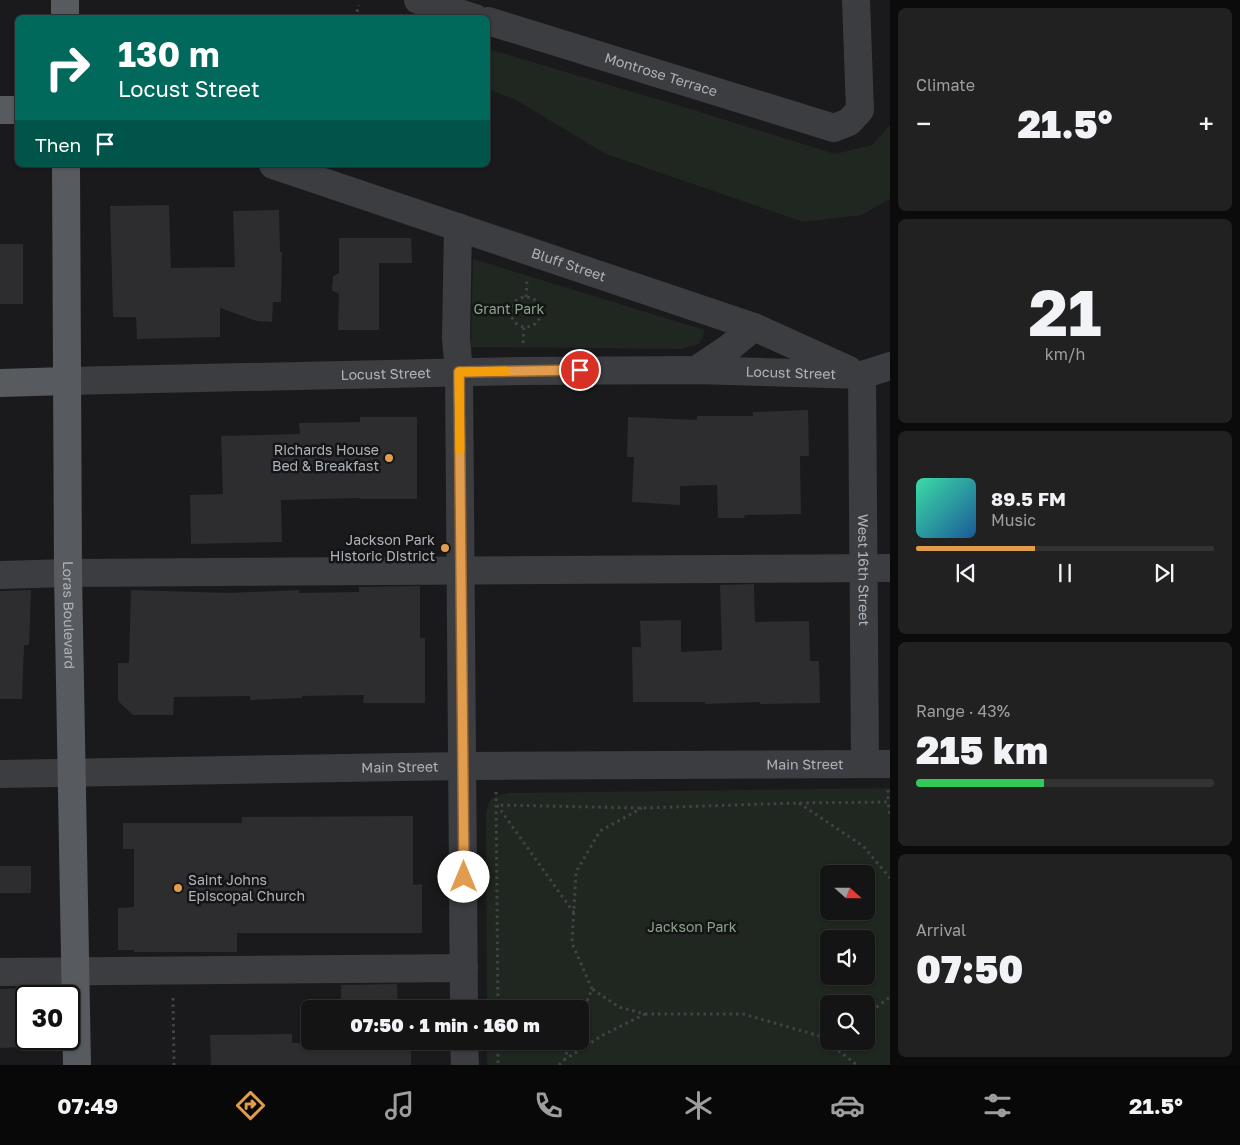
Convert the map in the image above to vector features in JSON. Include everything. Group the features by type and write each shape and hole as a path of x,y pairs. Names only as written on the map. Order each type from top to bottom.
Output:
{"main road":[{"path":"65,0 65,15"},
{"path":"0,110 15,110"},
{"name":"Loras Boulevard","path":"66,167 68,573 77,1065"},
{"name":"Locust Street","path":"0,383 67,381"}],"street":[{"path":"418,0 466,15"},
{"name":"Montrose Terrace","path":"490,22 834,128 850,122 860,110 856,0"},
{"name":"Bluff Street","path":"279,167 754,327 862,376"},
{"path":"458,227 456,338 459,372 464,1000"},
{"path":"696,370 730,347 754,327"},
{"path":"862,376 890,366"},
{"name":"Locust Street","path":"67,381 459,372 696,370 862,376"},
{"name":"West 16th Street","path":"862,376 863,567 877,764"},
{"path":"0,575 890,568"},
{"name":"Main Street","path":"0,774 463,766 877,764"},
{"path":"0,972 464,968"},
{"path":"464,1050 464,1065"}],"path":[{"path":"356,15 359,5"},
{"path":"531,297 539,304 541,314 540,318 533,325 524,326 515,322 511,309 513,304 520,298 531,297"},
{"path":"497,805 642,808 888,802 890,815"},
{"path":"798,803 863,846 890,878"},
{"path":"497,805 574,913"},
{"path":"497,805 498,1000"},
{"path":"642,808 600,831 576,872 572,943 592,989 619,1007 645,1014 743,1014 820,1036"},
{"path":"173,971 174,1065"},
{"path":"588,1000 592,989"},
{"path":"875,1008 890,997"},
{"path":"559,1065 602,1035 645,1014"},
{"path":"498,1050 498,1065"},
{"path":"564,1060 568,1050"},
{"path":"838,1050 856,1065"}],"green space":[{"path":"490,50 697,111 835,154 872,145 890,125 890,199 862,215 803,222 606,154 516,100 490,90"},
{"name":"Grant Park","path":"473,259 705,330 699,344 680,349 471,347"},
{"name":"Jackson Park","path":"890,788 890,1065 487,1065 487,1050 589,1050 589,1000 487,1000 486,819 489,803 499,795 511,793"}],"building":[{"path":"169,205 171,268 235,267 233,211 279,210 280,252 282,252 281,302 273,302 272,322 257,321 220,308 220,337 137,339 136,317 113,317 110,206"},
{"path":"339,238 411,238 412,263 379,263 379,330 338,330 339,294 332,290 333,276 339,273"},
{"path":"0,244 23,244 23,304 0,304"},
{"path":"808,410 809,456 800,456 801,514 744,515 745,518 718,518 717,485 680,486 680,505 632,502 634,457 627,457 628,417 697,420 697,416 753,416 753,412"},
{"path":"360,417 417,417 417,499 281,500 282,542 191,544 190,495 223,494 221,436 300,434 299,423 360,422"},
{"path":"754,584 755,622 809,621 810,661 819,661 820,703 760,704 760,702 705,704 705,702 633,702 632,647 641,647 640,621 681,620 681,652 722,650 720,585"},
{"path":"420,586 420,638 425,638 425,703 363,703 364,695 302,696 302,698 250,700 250,696 174,697 173,715 133,715 118,701 118,663 129,663 131,590 230,593 299,590 299,593 359,592 359,587"},
{"path":"31,590 29,645 24,645 22,699 0,699 0,591"},
{"path":"413,816 413,885 422,884 422,933 237,933 237,952 134,952 134,950 118,950 118,908 134,907 134,849 123,849 123,823 242,823 242,817"},
{"path":"0,866 31,866 31,893 0,893"},
{"path":"397,984 398,1000 341,1000 341,985"},
{"path":"15,988 15,1047 0,1048 0,989"},
{"path":"292,1034 292,1043 301,1043 301,1050 411,1050 411,1065 211,1065 210,1035"}],"slow traffic":[{"path":"460,450 459,372 506,371"}],"place":[{"name":"Richards House Bed & Breakfast","path":"389,458"},
{"name":"Jackson Park Historic District","path":"445,548"},
{"name":"Saint Johns Episcopal Church","path":"178,888"}],"route":[{"path":"464,877 459,372 580,370"}]}
